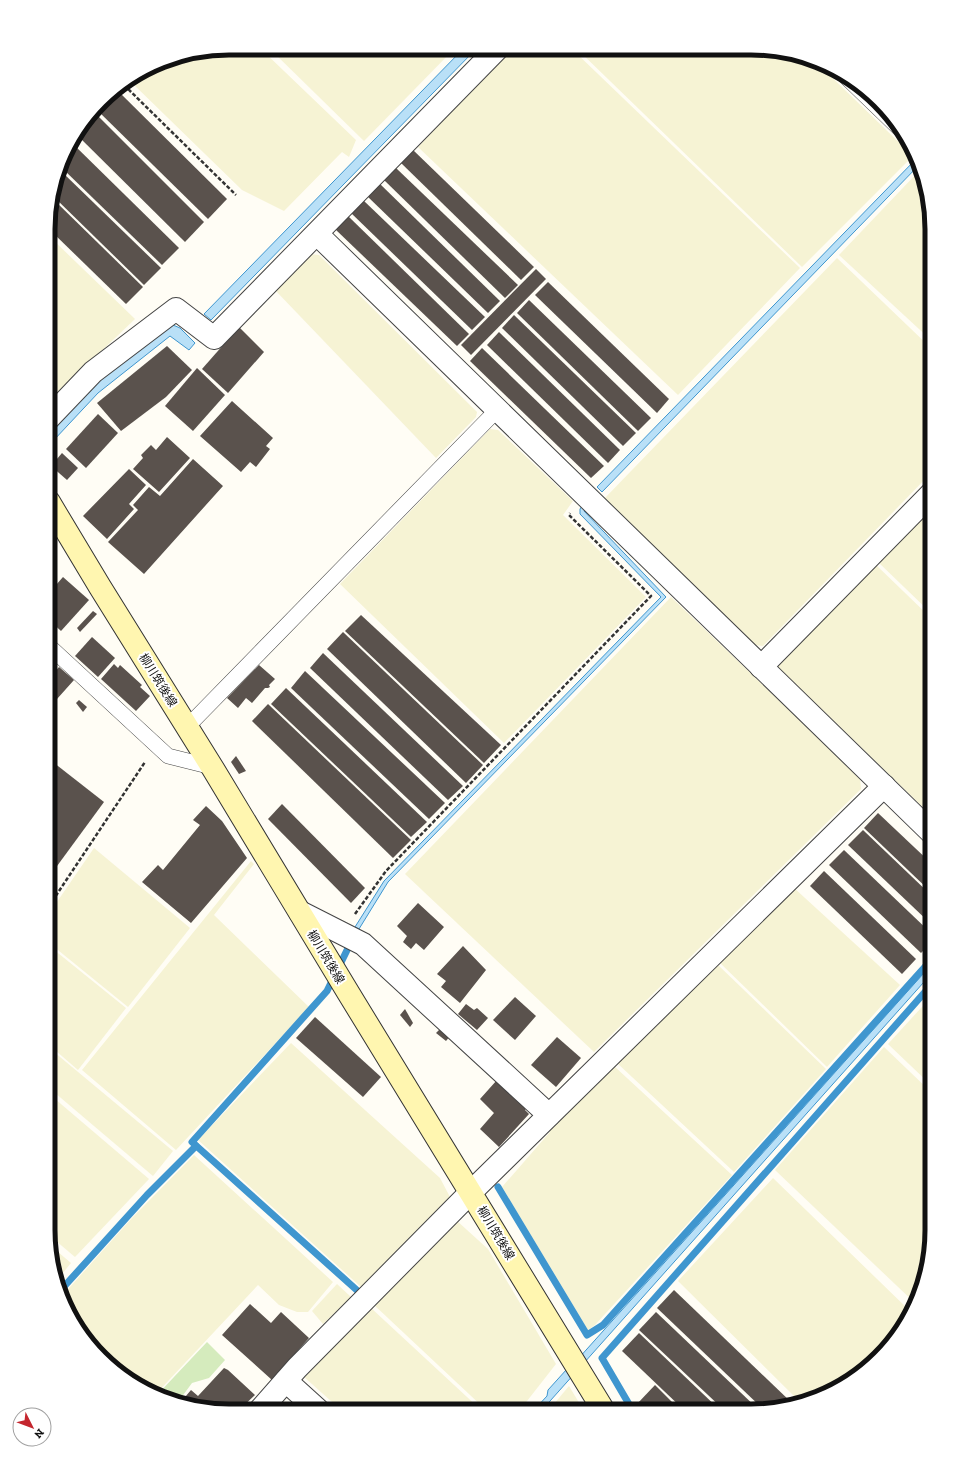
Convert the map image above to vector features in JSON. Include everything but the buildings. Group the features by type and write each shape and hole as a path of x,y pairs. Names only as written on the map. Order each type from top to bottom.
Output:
{"main road":[{"name":"柳川筑後線","path":"55,512 600,1404"}],"street":[{"path":"55,412 92,372 176,309 214,338 491,55"},
{"path":"316,234 925,825"},
{"path":"761,667 925,500"},
{"path":"265,1404 286,1381 471,1192 884,786"},
{"path":"300,912 363,944 549,1115"},
{"path":"286,1381 311,1404"}],"lane":[{"path":"187,727 497,410"},
{"path":"55,652 168,756 212,767"}],"path":[{"path":"127,88 236,195"},
{"path":"354,916 386,871 651,596 568,515 584,495"},
{"path":"55,896 145,761"}],"shaded area":[{"path":"218,55 267,55 356,140 349,157 342,152 284,211 242,190 133,84 162,68 195,58"},
{"path":"276,55 448,55 364,141"},
{"path":"505,55 578,55 800,268 678,395 418,147"},
{"path":"583,55 762,55 785,58 807,64 827,72 905,148 910,159 802,267"},
{"path":"916,174 922,195 925,218 925,335 839,255"},
{"path":"55,242 135,319 55,395"},
{"path":"310,254 319,255 477,412 476,417 436,458 275,290"},
{"path":"837,258 925,342 925,479 763,646 754,645 603,500"},
{"path":"490,429 498,430 573,501 563,515 646,597 504,743 340,584"},
{"path":"925,508 925,607 876,560"},
{"path":"874,563 925,612 925,809 777,666"},
{"path":"671,597 860,778 861,789 594,1052 405,874"},
{"path":"94,848 190,928 128,1007 55,948 55,905"},
{"path":"251,861 254,864 214,915 309,1007 176,1150 82,1070"},
{"path":"793,887 900,985 827,1067 718,961"},
{"path":"55,951 126,1008 78,1070 55,1050"},
{"path":"716,963 826,1069 734,1172 617,1063"},
{"path":"925,1004 925,1079 888,1044"},
{"path":"291,1043 440,1178 450,1197 361,1287 198,1140"},
{"path":"884,1047 925,1086 925,1241 922,1264 911,1299 775,1170"},
{"path":"55,1053 173,1151 153,1176 55,1093"},
{"path":"614,1066 732,1175 595,1325 588,1330 502,1187 550,1132 548,1127"},
{"path":"55,1099 149,1179 75,1257 55,1240"},
{"path":"194,1155 333,1282 308,1312 297,1312 279,1305 258,1285 160,1390 132,1375 114,1361 98,1345 78,1317 66,1291 132,1218"},
{"path":"773,1178 907,1308 896,1327 882,1345 866,1361 838,1381 818,1391 796,1398 678,1281"},
{"path":"456,1220 488,1249 556,1364 525,1404 480,1404 373,1304"},
{"path":"56,1250 71,1263 61,1275"},
{"path":"337,1284 351,1297 323,1324 312,1311"},
{"path":"371,1308 475,1404 334,1404 303,1376"},
{"path":"569,1386 580,1404 554,1404"}],"green space":[{"path":"207,1342 225,1360 209,1378 192,1383 181,1397 161,1391"}],"water":[{"path":"457,55 470,55 211,320 204,314"},
{"path":"912,163 915,169 602,492 597,487"},
{"path":"173,325 180,328 195,343 189,350 170,336 98,393 55,439 55,428 95,384"},
{"path":"582,506 586,508 584,511 666,597 388,882 359,929 355,927 384,881 661,597 580,514 580,509"},
{"path":"925,972 925,981 547,1404 540,1404 547,1396 548,1390 576,1359 578,1359"}],"waterway":[{"path":"352,940 327,991 192,1142 360,1293"},
{"path":"498,1187 587,1335 603,1325 925,967"},
{"path":"629,1404 602,1358 925,992"},
{"path":"64,1286 147,1195 196,1146"}]}
